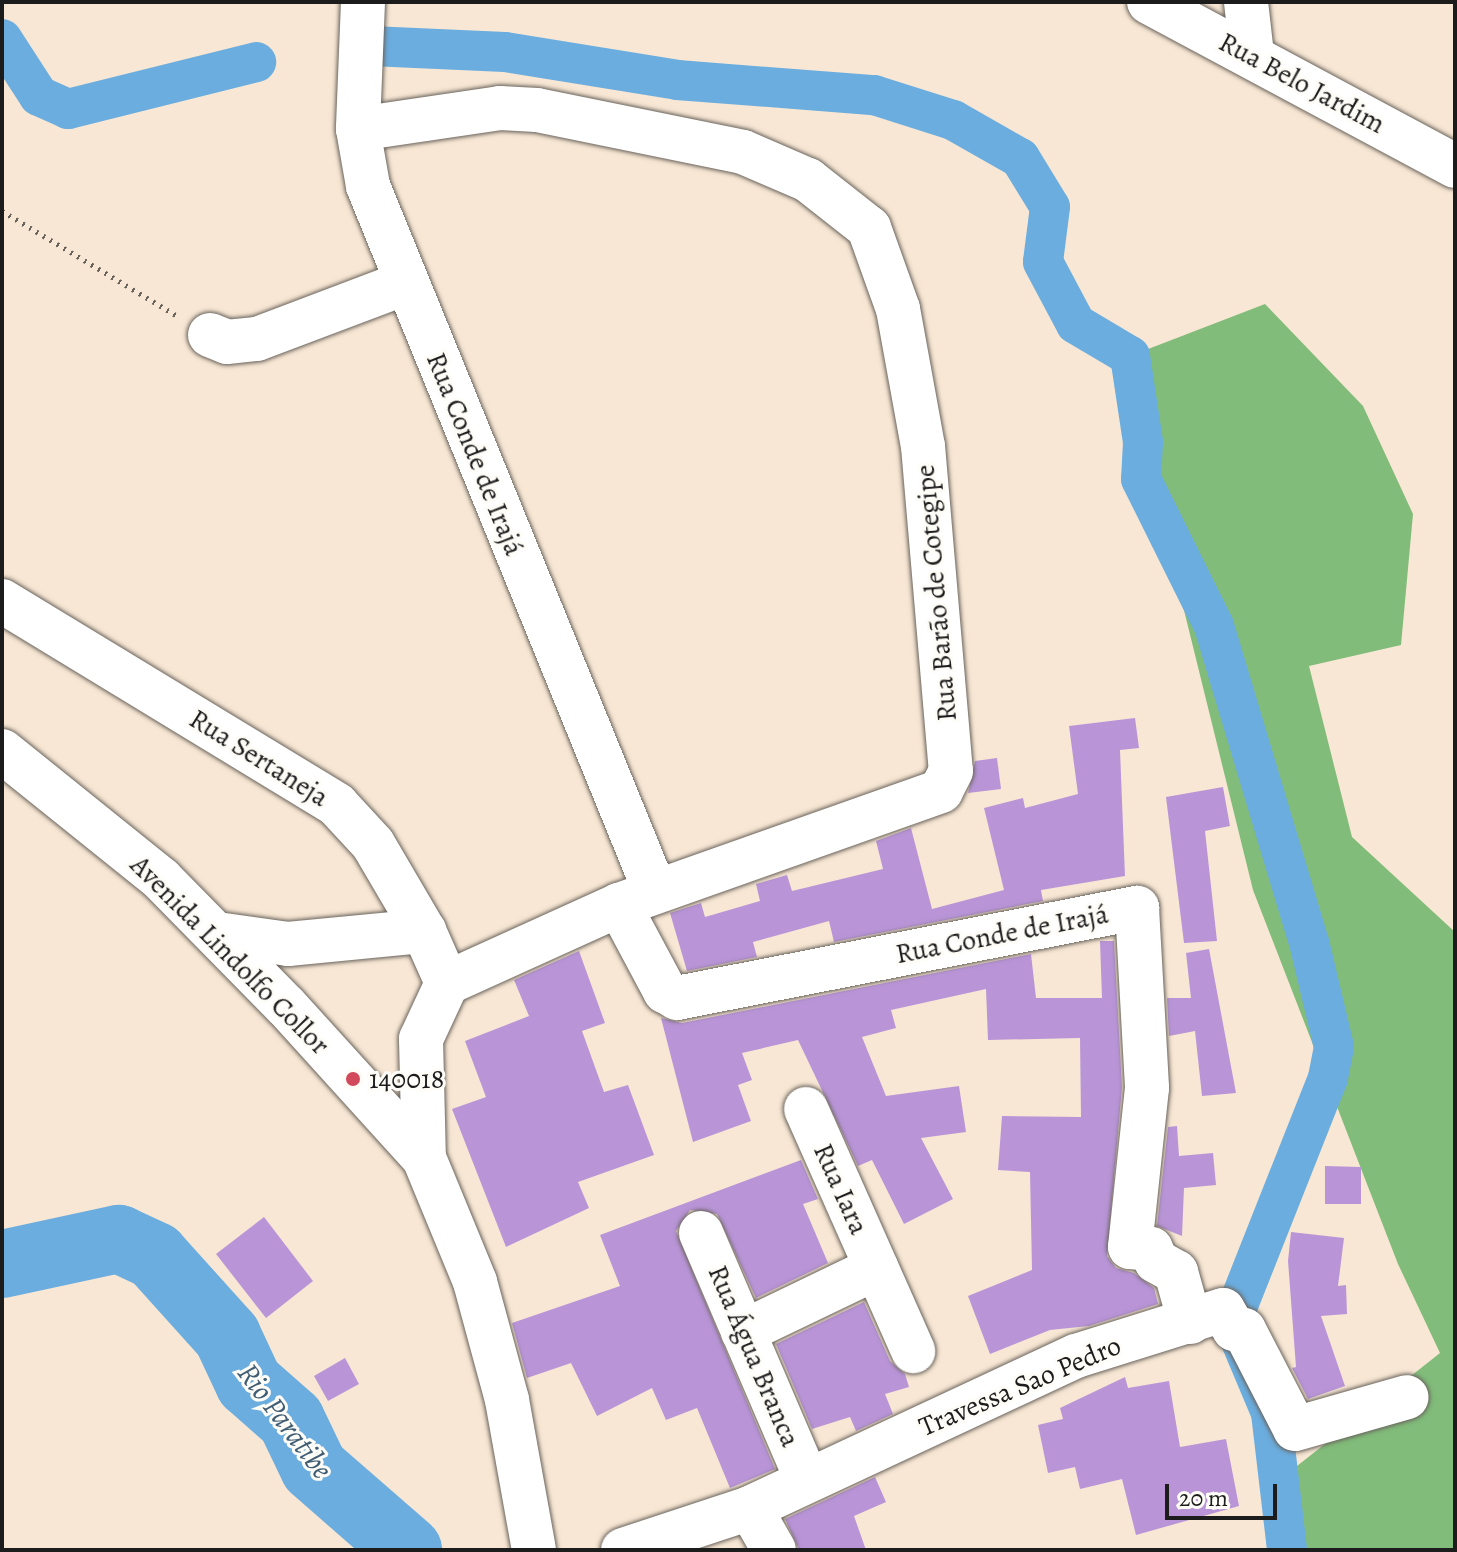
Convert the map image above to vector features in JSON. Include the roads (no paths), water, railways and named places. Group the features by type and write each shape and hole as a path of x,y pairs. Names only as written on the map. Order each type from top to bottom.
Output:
{"street":[{"name":"Rua Conde de Irajá","path":"363,2 357,66 358,129 368,186 637,898 665,991 677,998 1137,908 1147,1088 1130,1247 1151,1249 1156,1261 1176,1272 1219,1321"},
{"name":"Rua Belo Jardim","path":"1149,2 1455,166"},
{"path":"1246,2 1252,55"},
{"name":"Rua Barão de Cotegipe","path":"358,129 500,108 537,110 743,152 808,180 841,201 869,228 888,269 923,446 951,771 941,791 637,898 447,983"},
{"path":"210,335 227,342 257,339 405,283"},
{"name":"Rua Sertaneja","path":"2,601 337,805 373,844 424,931 447,983"},
{"name":"Avenida Lindolfo Collor","path":"2,751 161,879 217,934 424,1158 475,1282 507,1400 534,1550"},
{"path":"217,934 288,944 424,931"},
{"path":"424,1158 421,1039 447,983"},
{"name":"Rua Iara","path":"806,1109 913,1351"},
{"name":"Rua Água Branca","path":"701,1233 807,1480"},
{"name":"Rua Iara","path":"743,1332 876,1268"},
{"path":"1219,1321 1295,1429 1407,1397"},
{"name":"Travessa Sao Pedro","path":"623,1550 750,1508 1076,1356 1219,1321"},
{"path":"750,1508 774,1550"}],"waterway":[{"path":"2,39 39,96 68,109 256,62"},
{"path":"371,46 505,52 677,80 874,95 953,120 1020,158 1050,207 1043,262 1076,324 1130,356 1143,442 1141,479 1214,626 1309,942 1334,1047 1328,1078 1232,1320 1271,1413 1287,1550"},
{"name":"Rio Paratibe","path":"2,1264 119,1239 155,1256 227,1336 249,1383 291,1420 314,1468 408,1550"}],"place":[{"name":"140018","path":"353,1079"}]}
